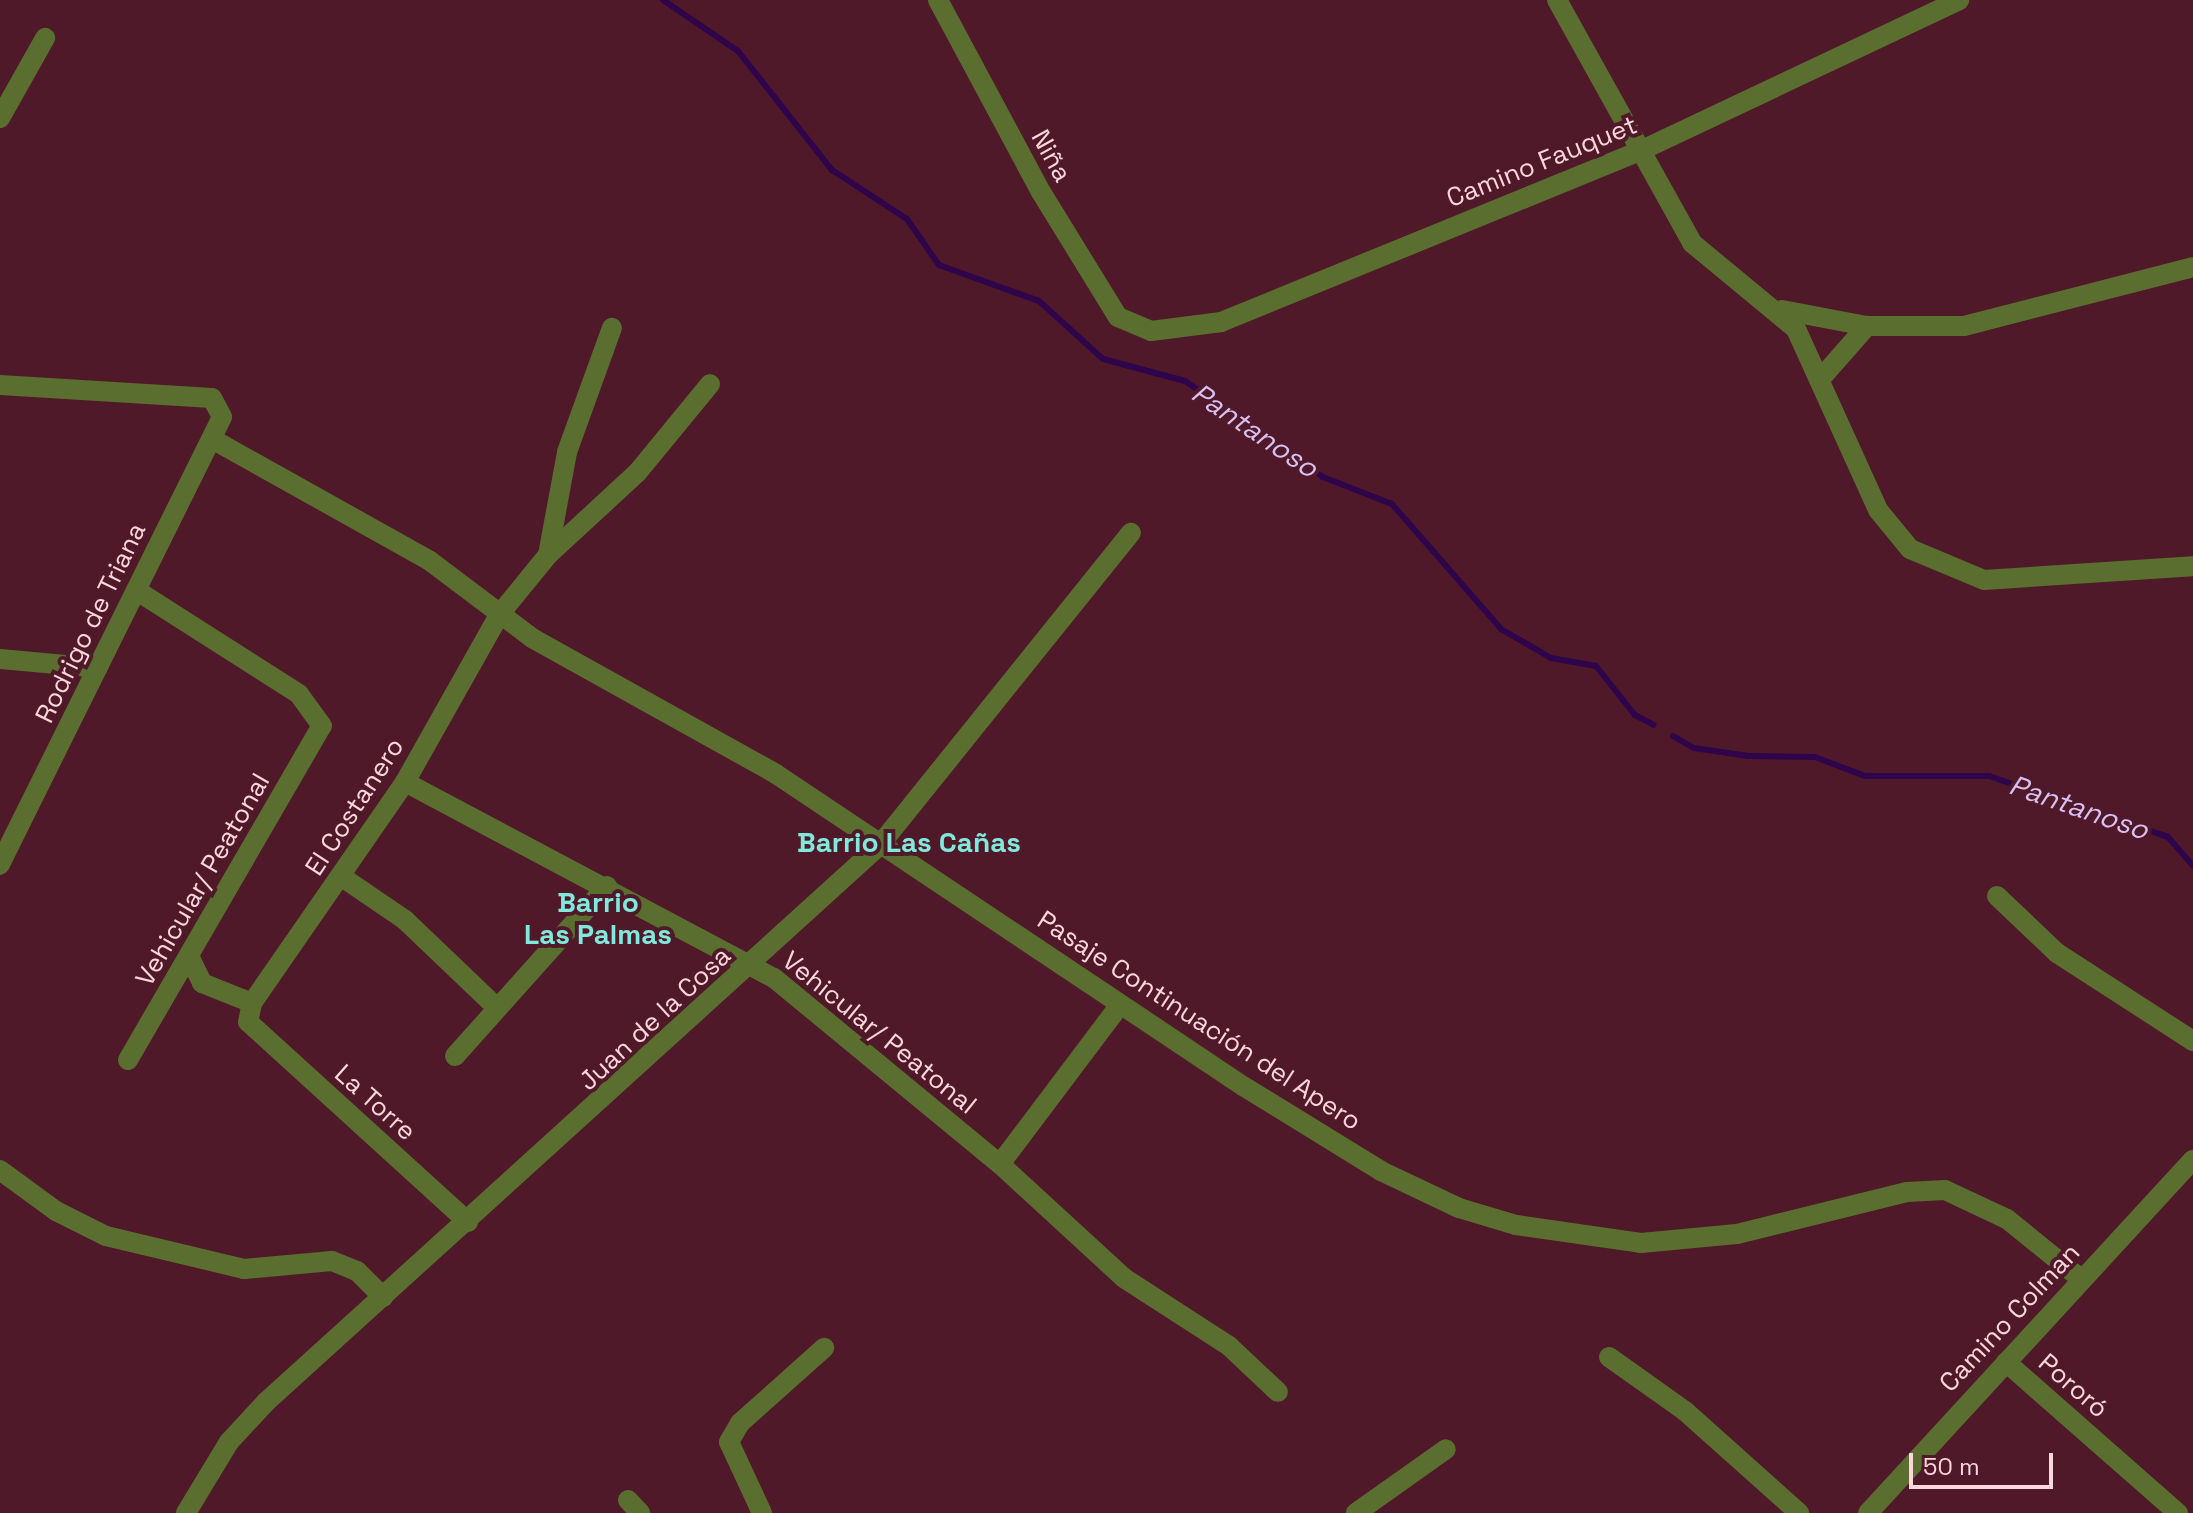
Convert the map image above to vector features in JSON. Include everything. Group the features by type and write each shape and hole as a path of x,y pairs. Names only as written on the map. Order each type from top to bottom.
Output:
{"street":[{"name":"Niña","path":"938,0 1041,192 1133,328"},
{"path":"1557,0 1692,243 1782,310 1823,376 1878,510 1910,549 1952,572 1984,580 2193,566"},
{"name":"Camino Fauquet","path":"1133,328 1221,322 1640,151 1959,0"},
{"path":"0,118 45,38"},
{"path":"1782,310 1867,326 1987,322 2193,267"},
{"path":"1823,376 1867,326"},
{"path":"548,555 567,452 612,328"},
{"path":"499,615 548,555 618,494 710,384"},
{"name":"Rodrigo de Triana","path":"0,385 219,404 212,439 0,865"},
{"name":"Pasaje Continuación del Apero","path":"212,439 430,561 499,615 776,774 879,846 938,877 1119,1006 1381,1171 1486,1217 1641,1243 1782,1223 1907,1192 1945,1190 2007,1219 2081,1279"},
{"name":"Juan de la Cosa","path":"186,1513 229,1442 383,1297 753,965 879,846 1131,533"},
{"name":"Vehicular/ Peatonal","path":"128,1060 322,726 299,694 136,590"},
{"name":"El Costanero","path":"250,1012 405,782 499,615"},
{"path":"0,659 98,668"},
{"name":"Vehicular/ Peatonal","path":"405,782 753,965 1000,1164 1159,1305 1229,1346 1278,1392"},
{"path":"342,877 405,920 496,1007"},
{"path":"455,1056 607,886"},
{"path":"1997,896 2057,953 2193,1041"},
{"path":"189,956 202,983 250,1012"},
{"path":"161,1003 202,983"},
{"path":"1000,1164 1119,1006"},
{"name":"La Torre","path":"250,1012 468,1222"},
{"name":"Camino Colman","path":"1868,1513 2193,1160"},
{"path":"4,1172 56,1211 106,1236 244,1269 341,1263 383,1297"},
{"path":"762,1513 729,1442 740,1423 824,1348"},
{"path":"1609,1357 1685,1411 1799,1513"},
{"name":"Pororó","path":"2006,1362 2178,1513"},
{"path":"1356,1513 1446,1449"}],"waterway":[{"name":"Pantanoso","path":"663,0 738,51 832,170 907,219 939,265 1039,301 1103,359 1185,381 1323,477 1392,504 1501,629 1551,658 1596,666 1635,715 1654,725"},
{"name":"Pantanoso","path":"1673,736 1694,748 1748,756 1815,757 1865,776 1989,776 2168,837 2193,866"}],"district":[{"name":"Barrio Las Cañas","path":"909,842"},
{"name":"Barrio Las Palmas","path":"598,918"}]}
